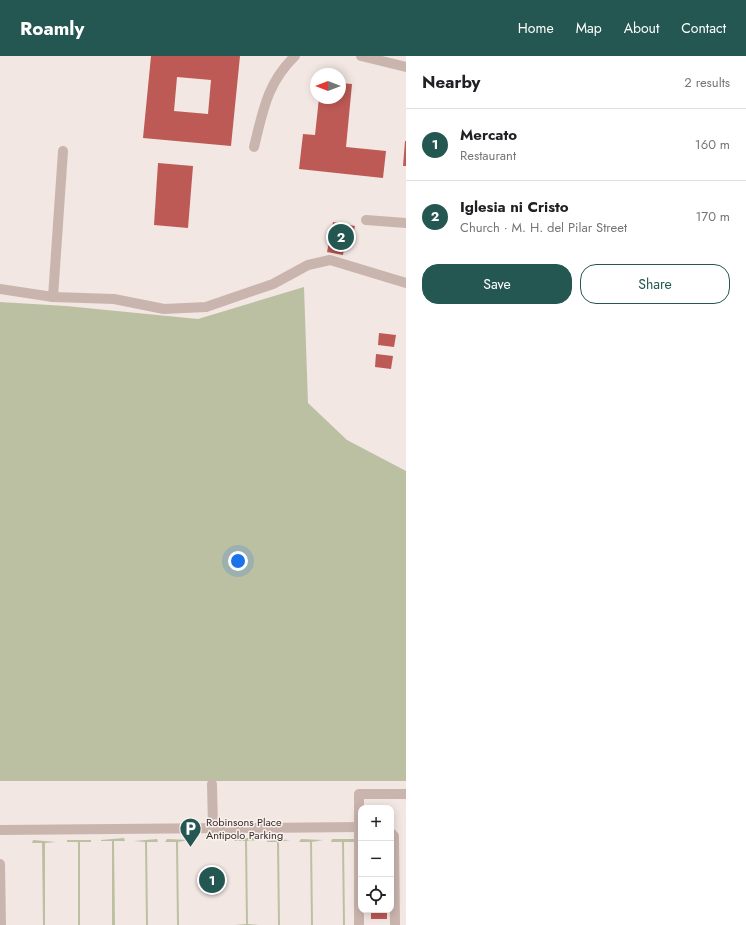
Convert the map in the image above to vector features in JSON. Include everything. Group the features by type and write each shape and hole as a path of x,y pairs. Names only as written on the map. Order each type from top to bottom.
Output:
{"street":[{"path":"254,147 267,96 283,68 296,56"},
{"path":"361,56 406,67"},
{"path":"53,297 63,151"},
{"path":"366,220 406,223"},
{"path":"0,289 53,297 114,299 164,308 206,307 273,284 308,265 330,260 406,283"},
{"path":"212,784 213,828"},
{"path":"359,805 359,794 406,794"},
{"path":"0,830 358,828"},
{"path":"0,864 1,925"},
{"path":"359,925 360,877"},
{"path":"392,877 394,925"}],"green space":[{"path":"304,287 308,403 347,440 406,471 406,781 0,781 0,302 66,306 198,319"},
{"path":"124,838 125,841 114,841 115,925 112,925 112,841 101,840"},
{"path":"235,838 258,838 258,840 247,841 248,924 259,925 235,925 246,924 245,841 234,841"},
{"path":"157,839 158,842 147,842 148,925 146,925 145,842 134,841"},
{"path":"167,839 189,840 178,842 179,925 177,925 176,842 165,842"},
{"path":"267,839 290,840 279,842 280,925 278,925 277,842 267,842"},
{"path":"301,839 323,840 312,842 313,925 311,925 310,842 299,842"},
{"path":"332,839 355,839 355,842 344,842 345,925 343,925 342,842 331,842"},
{"path":"33,840 56,842 45,843 45,925 43,925 42,843 32,843"},
{"path":"67,840 91,840 91,842 80,842 80,925 78,925 78,842 67,842"}],"building":[{"path":"151,56 240,56 231,146 143,138","holes":["177,77 211,80 208,114 174,111"]},
{"path":"346,84 352,84 346,147 386,151 383,178 299,169 303,134 315,135 318,104 346,104"},
{"path":"405,141 406,166 403,166"},
{"path":"158,163 193,166 188,228 154,225"},
{"path":"333,222 355,226 350,249 344,247 343,255 327,252"},
{"path":"379,333 396,335 394,347 378,345"},
{"path":"376,354 393,356 391,369 375,367"},
{"path":"371,913 387,913 387,919 371,919"}],"place":[{"name":"Iglesia ni Cristo","path":"341,237"},
{"name":"Robinsons Place Antipolo Parking","path":"190,848"},
{"name":"Mercato","path":"212,880"}]}
